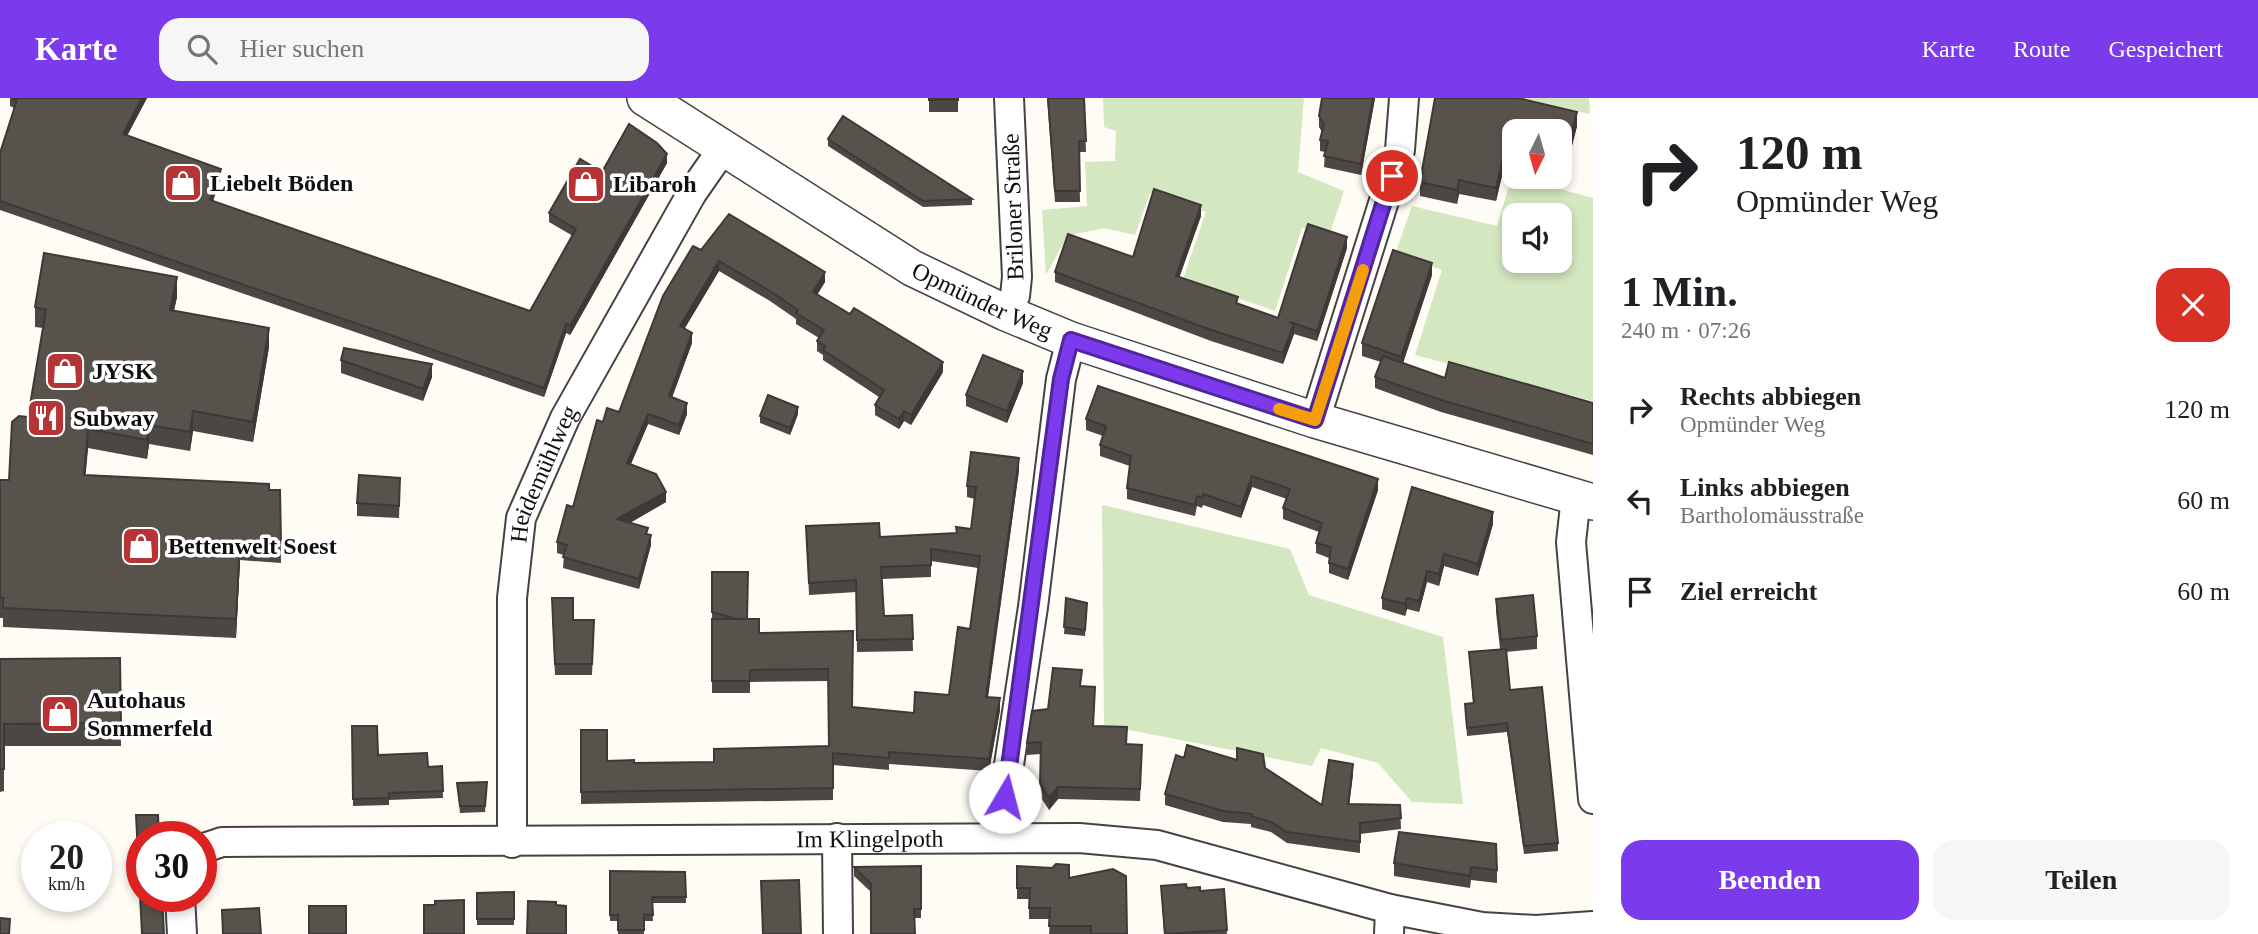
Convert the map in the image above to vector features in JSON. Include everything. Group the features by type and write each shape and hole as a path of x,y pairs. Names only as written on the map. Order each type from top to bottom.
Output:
{"street":[{"name":"Opmünder Weg","path":"645,98 912,268 1006,313 1071,340 1315,420 1585,500"},
{"name":"Briloner Straße","path":"1006,313 1015,296 1017,277 1009,98"},
{"path":"1315,420 1400,150 1404,98"},
{"name":"Heidemühlweg","path":"512,843 512,598 521,518 565,418 692,193 723,147"},
{"path":"998,837 1033,607 1061,379 1071,340"},
{"path":"1585,500 1571,542 1593,799"},
{"path":"837,838 838,934"},
{"name":"Im Klingelpoth","path":"217,845 1079,838 1157,845 1390,921 1536,930 1593,926"},
{"path":"181,912 182,934"}],"green space":[{"path":"1103,98 1304,98 1298,172 1344,191 1330,233 1302,228 1275,311 1183,279 1206,212 1150,193 1135,235 1104,228 1067,236 1046,275 1042,210 1087,206 1085,162 1115,161 1116,131 1104,127"},
{"path":"1516,98 1589,98 1590,114"},
{"path":"1508,189 1560,189 1593,198 1593,401 1415,355 1442,270 1395,255 1412,206 1497,226 1502,209 1502,273 1572,273 1572,203 1504,203"},
{"path":"1102,505 1290,549 1309,595 1443,637 1463,804 1412,802 1378,763 1321,748 1312,766 1104,725"}],"building":[{"path":"12,98 142,98 123,134 221,169 210,200 530,311 576,229 549,213 580,159 602,172 629,124 657,143 667,154 573,321 570,326 566,324 544,388 0,201 0,153 17,100"},
{"path":"958,98 958,100 929,100"},
{"path":"1048,98 1084,98 1086,141 1079,141 1080,191 1055,191"},
{"path":"1322,98 1373,98 1361,164 1324,156 1328,141 1320,140 1324,124 1319,116"},
{"path":"1435,98 1518,98 1577,112 1572,132 1572,119 1502,119 1502,163 1496,188 1459,180 1457,190 1420,182"},
{"path":"843,116 972,199 923,201 828,139"},
{"path":"1154,189 1201,205 1176,276 1238,297 1236,303 1278,318 1308,224 1347,237 1317,331 1294,324 1283,353 1211,330 1055,272 1068,234 1133,257"},
{"path":"729,214 825,272 813,292 850,314 854,308 943,362 911,415 904,411 899,419 875,405 884,390 823,350 825,346 817,341 824,330 796,313 798,310 770,291 719,261 680,326 692,333 669,396 687,403 679,425 648,414 627,463 656,474 666,492 617,519 648,528 646,534 651,535 639,579 563,557 567,545 557,542 567,505 573,507 597,420 603,422 607,408 619,412 663,296 693,246 701,250"},
{"path":"1393,250 1432,263 1401,357 1362,343"},
{"path":"44,253 177,277 170,310 269,328 253,422 193,411 190,432 149,425 147,440 88,429 84,475 269,484 269,490 280,490 281,543 240,541 236,619 3,608 3,598 0,598 0,480 9,480 12,422 19,416 28,417 46,310 35,307"},
{"path":"344,348 432,364 423,389 341,360"},
{"path":"983,355 1023,371 1007,411 966,395"},
{"path":"1383,356 1445,378 1449,362 1593,403 1593,444 1441,400 1375,377"},
{"path":"1098,386 1378,479 1348,569 1329,563 1331,547 1316,543 1322,523 1283,508 1290,489 1252,476 1241,507 1203,494 1202,498 1197,496 1195,505 1127,488 1131,456 1100,445 1106,426 1086,419"},
{"path":"768,395 798,407 790,428 760,416"},
{"path":"971,452 1019,458 986,697 1000,698 989,759 889,752 889,758 833,753 833,788 581,792 581,730 607,730 607,761 634,760 634,763 714,762 714,749 829,746 828,669 750,670 750,681 712,681 712,619 759,619 759,633 853,631 852,707 914,713 915,692 949,695 958,627 970,629 980,556 931,549 931,565 881,567 884,616 912,615 913,639 857,640 856,580 809,583 806,526 879,523 880,537 957,533 956,527 971,529 976,487 967,486"},
{"path":"359,475 400,478 399,506 357,503"},
{"path":"1412,487 1493,512 1478,564 1444,554 1439,574 1427,571 1419,601 1407,598 1405,604 1382,598"},
{"path":"712,572 748,572 747,619 736,619 712,612"},
{"path":"1533,595 1537,636 1501,640 1496,599"},
{"path":"552,598 573,598 573,620 594,620 592,664 555,664"},
{"path":"1066,598 1087,603 1085,630 1064,627"},
{"path":"1506,649 1510,690 1542,687 1558,843 1524,846 1507,723 1467,728 1465,704 1474,703 1469,652"},
{"name":"Autohaus Sommerfeld","path":"120,658 121,723 4,724 4,769 0,769 0,659"},
{"path":"1053,668 1082,670 1080,686 1095,687 1093,726 1127,727 1126,744 1142,745 1140,789 1058,787 1049,798 1040,784 1041,742 1027,743 1032,711 1048,709"},
{"path":"352,726 377,726 378,755 427,753 428,767 442,766 443,791 389,793 389,798 353,799"},
{"path":"1187,745 1237,760 1237,748 1263,754 1265,768 1322,805 1329,760 1353,764 1348,804 1400,805 1401,818 1360,823 1360,842 1287,832 1271,822 1251,816 1252,814 1223,811 1165,794 1176,755 1184,758"},
{"path":"487,782 485,806 460,806 457,783"},
{"path":"136,815 158,815 158,821 136,821"},
{"path":"1399,832 1496,844 1497,870 1471,867 1470,876 1394,863"},
{"path":"1056,864 1069,865 1069,878 1113,869 1126,876 1127,934 1091,934 1091,926 1049,926 1050,908 1029,908 1030,888 1017,888 1017,866 1052,868"},
{"path":"921,866 921,909 914,909 915,934 871,934 871,884 854,867"},
{"path":"610,871 685,872 686,897 652,897 653,915 644,914 644,930 618,930 618,915 610,915"},
{"path":"799,880 801,934 763,934 761,881"},
{"path":"1186,884 1187,888 1200,887 1200,891 1224,889 1227,930 1165,934 1161,886"},
{"path":"514,892 514,919 477,919 477,893"},
{"path":"464,900 464,934 424,934 424,905 435,905 435,901"},
{"path":"528,901 556,902 556,905 566,906 566,934 527,934"},
{"path":"309,906 346,906 346,934 309,934"},
{"path":"259,908 261,934 223,934 222,910"},
{"path":"141,912 163,912 164,934 142,934"},
{"path":"0,918 10,919 9,934 0,934"}],"slow traffic":[{"path":"1279,409 1315,420 1363,270"}],"place":[{"name":"Liebelt Böden","path":"183,183"},
{"name":"Libaroh","path":"586,184"},
{"name":"JYSK","path":"65,371"},
{"name":"Subway","path":"46,418"},
{"name":"Bettenwelt Soest","path":"141,546"},
{"name":"Autohaus Sommerfeld","path":"60,714"}],"route":[{"path":"1005,797 1033,607 1061,379 1071,340 1315,420 1392,176"}]}
